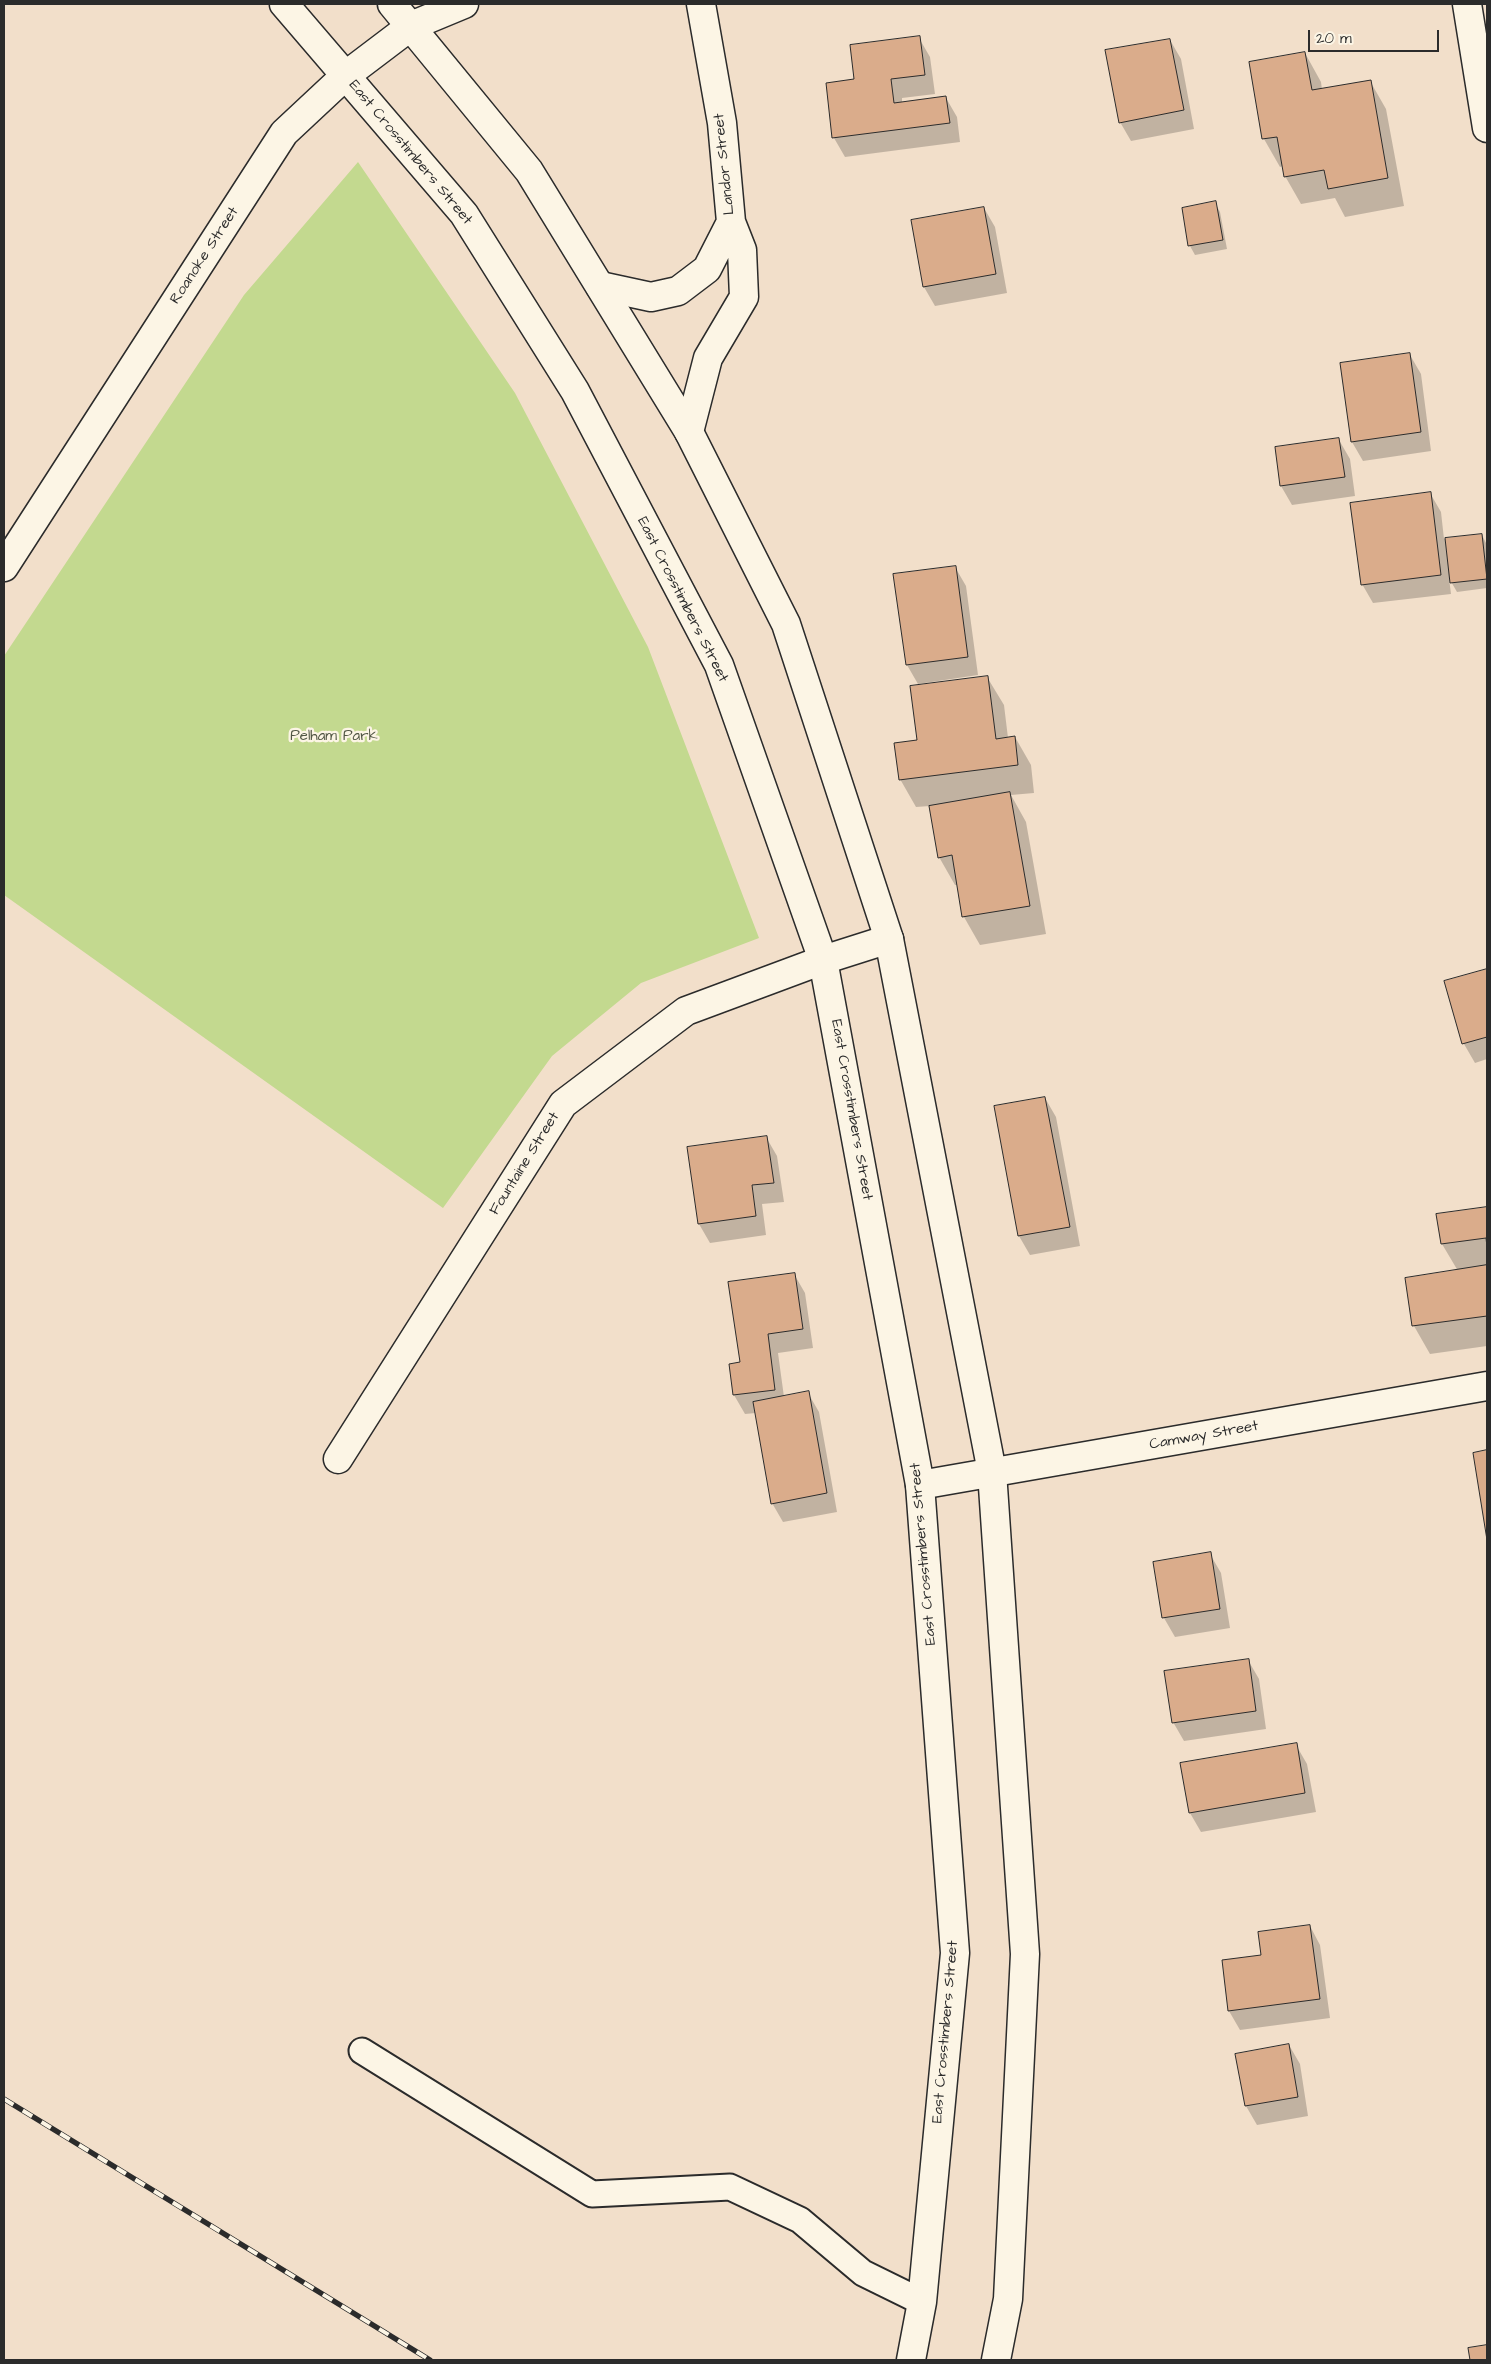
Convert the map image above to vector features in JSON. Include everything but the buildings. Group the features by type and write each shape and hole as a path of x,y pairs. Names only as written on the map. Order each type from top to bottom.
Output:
{"main road":[{"name":"East Crosstimbers Street","path":"284,4 464,214 575,391 719,665 823,960 920,1485 955,1953 922,2302 910,2360"},
{"path":"392,4 529,171 689,432 786,624 890,940 992,1472 1025,1954 1008,2299 996,2360"},
{"name":"Roanoke Street","path":"4,568 284,133 345,76 411,26 464,4"},
{"name":"Landor Street","path":"689,432 708,358 744,297 742,250 731,222 722,123 701,4"},
{"path":"1467,4 1487,128"},
{"path":"600,286 651,297 678,290 707,269 731,222"},
{"name":"Fountaine Street","path":"338,1459 564,1104 686,1011 823,960 890,940"},
{"name":"Camway Street","path":"920,1485 1487,1386"}],"lane":[{"path":"362,2051 592,2194 730,2187 800,2220 863,2273 922,2302"}],"green space":[{"name":"Pelham Park","path":"358,162 515,393 648,647 759,938 641,983 552,1056 443,1208 4,895 4,656 244,295"}],"railway":[{"path":"4,2099 430,2360"}]}
